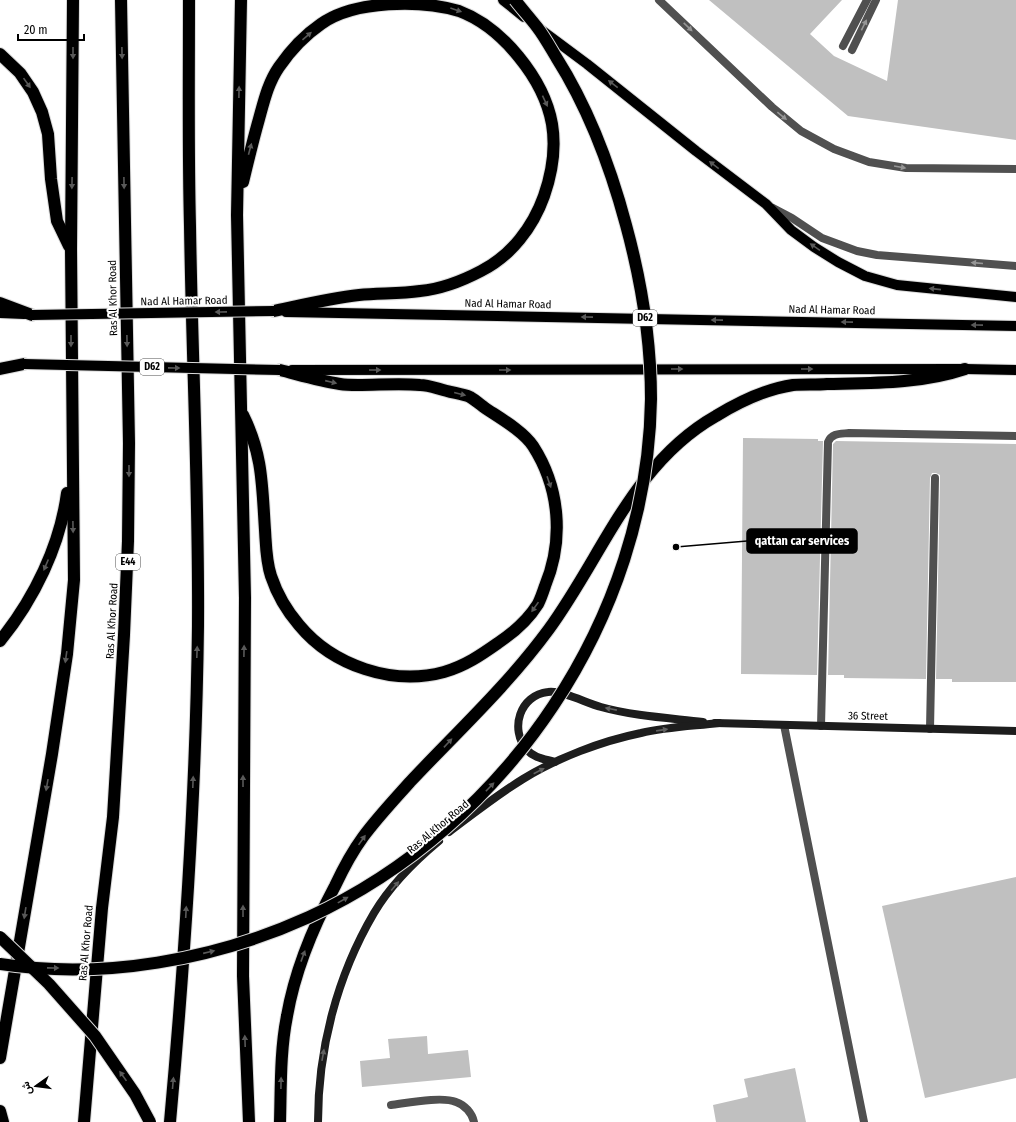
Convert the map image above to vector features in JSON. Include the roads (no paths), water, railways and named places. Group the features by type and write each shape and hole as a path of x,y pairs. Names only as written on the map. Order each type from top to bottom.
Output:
{"highway":[{"path":"0,1058 52,754 67,654 74,580 71,249 73,0"},
{"name":"Ras Al Khor Road","path":"84,1122 102,908 113,817 124,643 128,542 129,443 122,0"},
{"path":"170,1122 184,951 190,848 198,626 197,508 190,223 189,0"},
{"path":"241,0 237,215 245,598 243,976 249,1122"},
{"path":"0,964 50,969 94,969 177,960 216,951 253,940 297,922 347,898 421,850 471,806 501,775 528,742 553,707 592,639 607,606 625,558 638,510 646,467 649,432 651,396 649,356 638,277 619,196 605,156 589,116 566,73 539,29 515,0"},
{"path":"237,215 249,154 266,92 278,68 311,32 322,23 346,12 374,5 401,2 421,3 441,6 478,20 508,45 535,81 548,106 552,125 553,144 552,164 548,184 541,205 530,226 517,243 501,258 462,280 436,288 422,291 362,295 274,311"},
{"path":"0,54 20,73 33,92 42,112 48,134 51,179 57,221 71,249"},
{"path":"0,303 32,315"},
{"path":"0,369 24,364"},
{"path":"280,1122 281,1062 286,1017 296,976 312,933 342,871 362,839 408,784 498,691 538,644 572,594 635,490 651,469 688,433 713,417 764,393 792,386 921,380 945,376 965,369"},
{"path":"241,412 255,442 259,458 262,475 267,560 271,576 278,592 300,626 314,640 330,652 344,661 360,668 396,675 423,675 444,672 474,660 509,636 525,621 538,603 549,576 555,557 557,537 557,517 554,497 544,466 532,444 517,430 470,397 421,385 341,385 280,370"},
{"path":"0,641 25,605 41,577 53,547 66,503 72,460"},
{"path":"0,937 49,984 95,1036 135,1094 150,1122"},
{"path":"0,1111 3,1122"}],"main road":[{"path":"503,0 612,83 696,151 766,204 791,230 838,262 865,276 896,285 1016,297"},
{"name":"Nad Al Hamar Road","path":"0,313 32,315 274,311 1016,326"},
{"name":"D62","path":"0,364 280,370 1016,370"}],"street":[{"path":"659,0 772,108 801,131 834,149 869,162 906,168 1016,169"},
{"path":"843,46 867,0"},
{"path":"852,50 876,0"},
{"path":"766,204 792,218 806,229 822,238 857,251 877,255 1016,266"},
{"path":"821,726 828,442 830,437 836,434 849,433 1016,436"},
{"path":"930,729 935,478"},
{"path":"555,762 536,757 528,751 518,734 519,715 524,706 531,699 544,693 559,692 601,707 628,713 719,723"},
{"name":"36 Street","path":"719,723 1016,731"},
{"name":"Ras Al Khor Road","path":"318,1122 318,1099 321,1066 327,1032 336,1000 347,970 360,940 375,912 391,890 428,850 474,813 524,778 555,762 585,749 642,732 719,723"},
{"path":"784,725 864,1122"},
{"path":"391,1105 444,1100 456,1102 466,1108 474,1122"}],"place":[{"name":"qattan car services","path":"676,547"}]}
